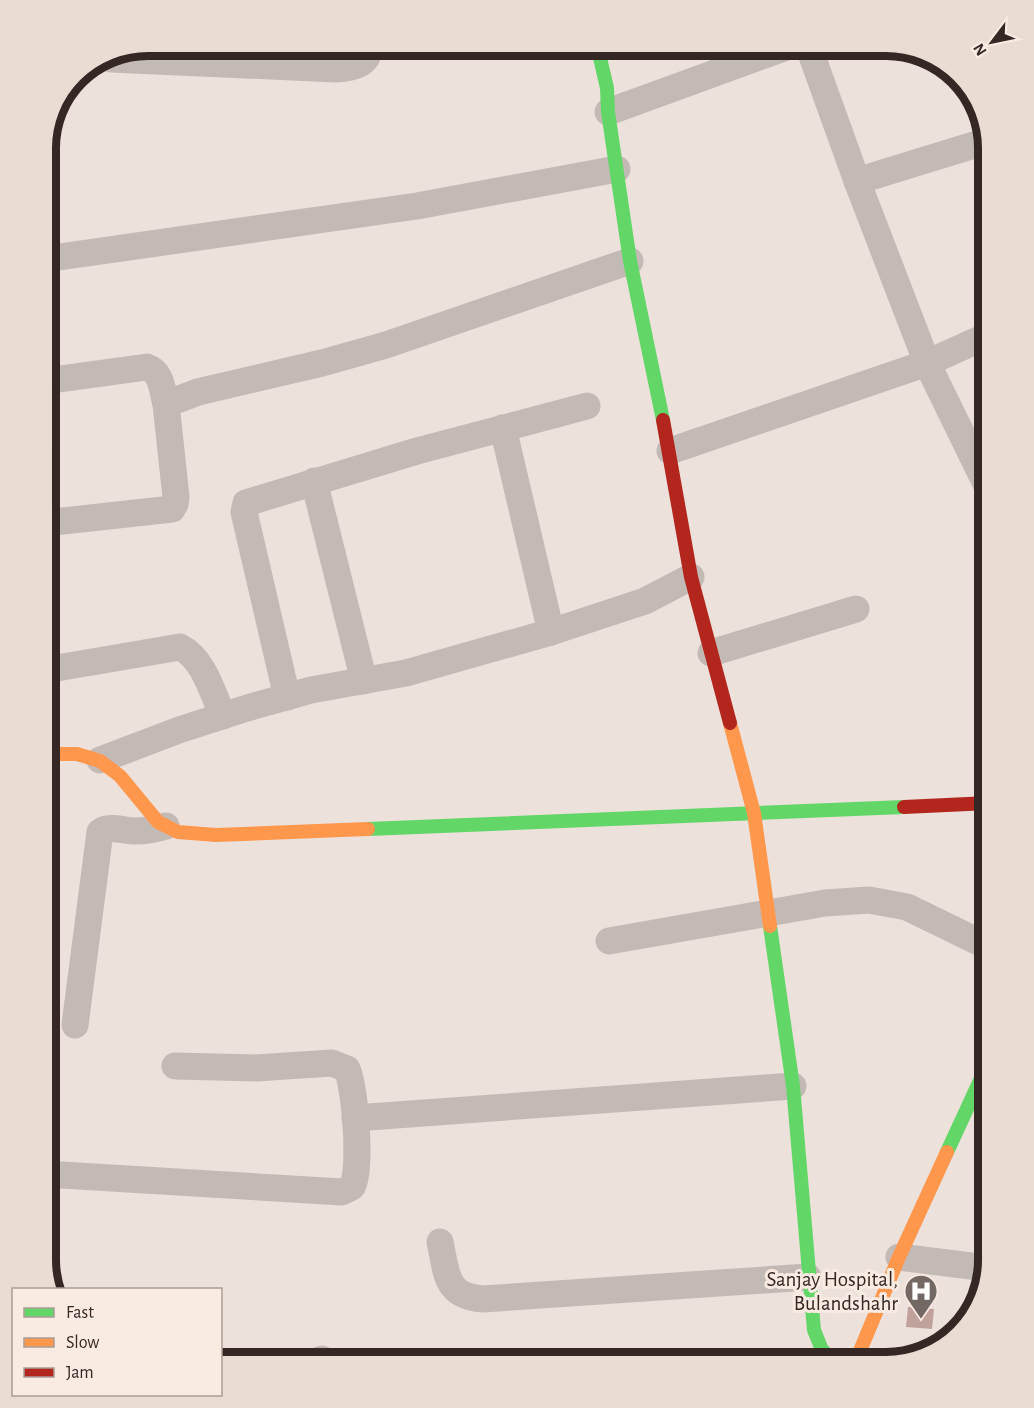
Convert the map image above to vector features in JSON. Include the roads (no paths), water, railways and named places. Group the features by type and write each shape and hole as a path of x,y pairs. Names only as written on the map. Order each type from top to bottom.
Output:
{"street":[{"path":"121,59 336,69 351,68 364,62 368,55"},
{"path":"600,56 608,88 608,112 630,261 670,451 691,577 754,813 793,1086 814,1330 824,1352"},
{"path":"608,112 762,56"},
{"path":"812,56 927,363 978,467"},
{"path":"857,181 978,144"},
{"path":"56,257 417,206 617,169"},
{"path":"166,404 198,392 322,363 386,345 630,261"},
{"path":"670,451 927,363 978,340"},
{"path":"56,379 147,367 155,370 159,376 166,404 176,497 176,504 171,509 56,522"},
{"path":"287,697 244,507 246,503 503,428 587,406"},
{"path":"503,428 551,632"},
{"path":"314,482 364,681"},
{"path":"100,760 179,730 311,690 406,673 551,632 645,601 691,577"},
{"path":"711,653 856,609"},
{"path":"56,668 180,646 197,660 223,716"},
{"path":"56,755 86,756 100,760 113,770 152,815 166,826 189,834 216,835 978,803"},
{"path":"75,1025 100,832 109,828 135,831 166,826"},
{"path":"609,941 825,903 869,900 907,907 978,942"},
{"path":"56,1175 342,1192 352,1186 357,1172 355,1118 351,1078 347,1069 332,1063 256,1068 175,1066"},
{"path":"860,1352 899,1257 978,1085"},
{"path":"355,1118 793,1086"},
{"path":"440,1242 449,1283 457,1292 476,1299 808,1277"},
{"path":"899,1257 978,1267"}],"place":[{"name":"Sanjay Hospital, Bulandshahr","path":"921,1320"}]}
